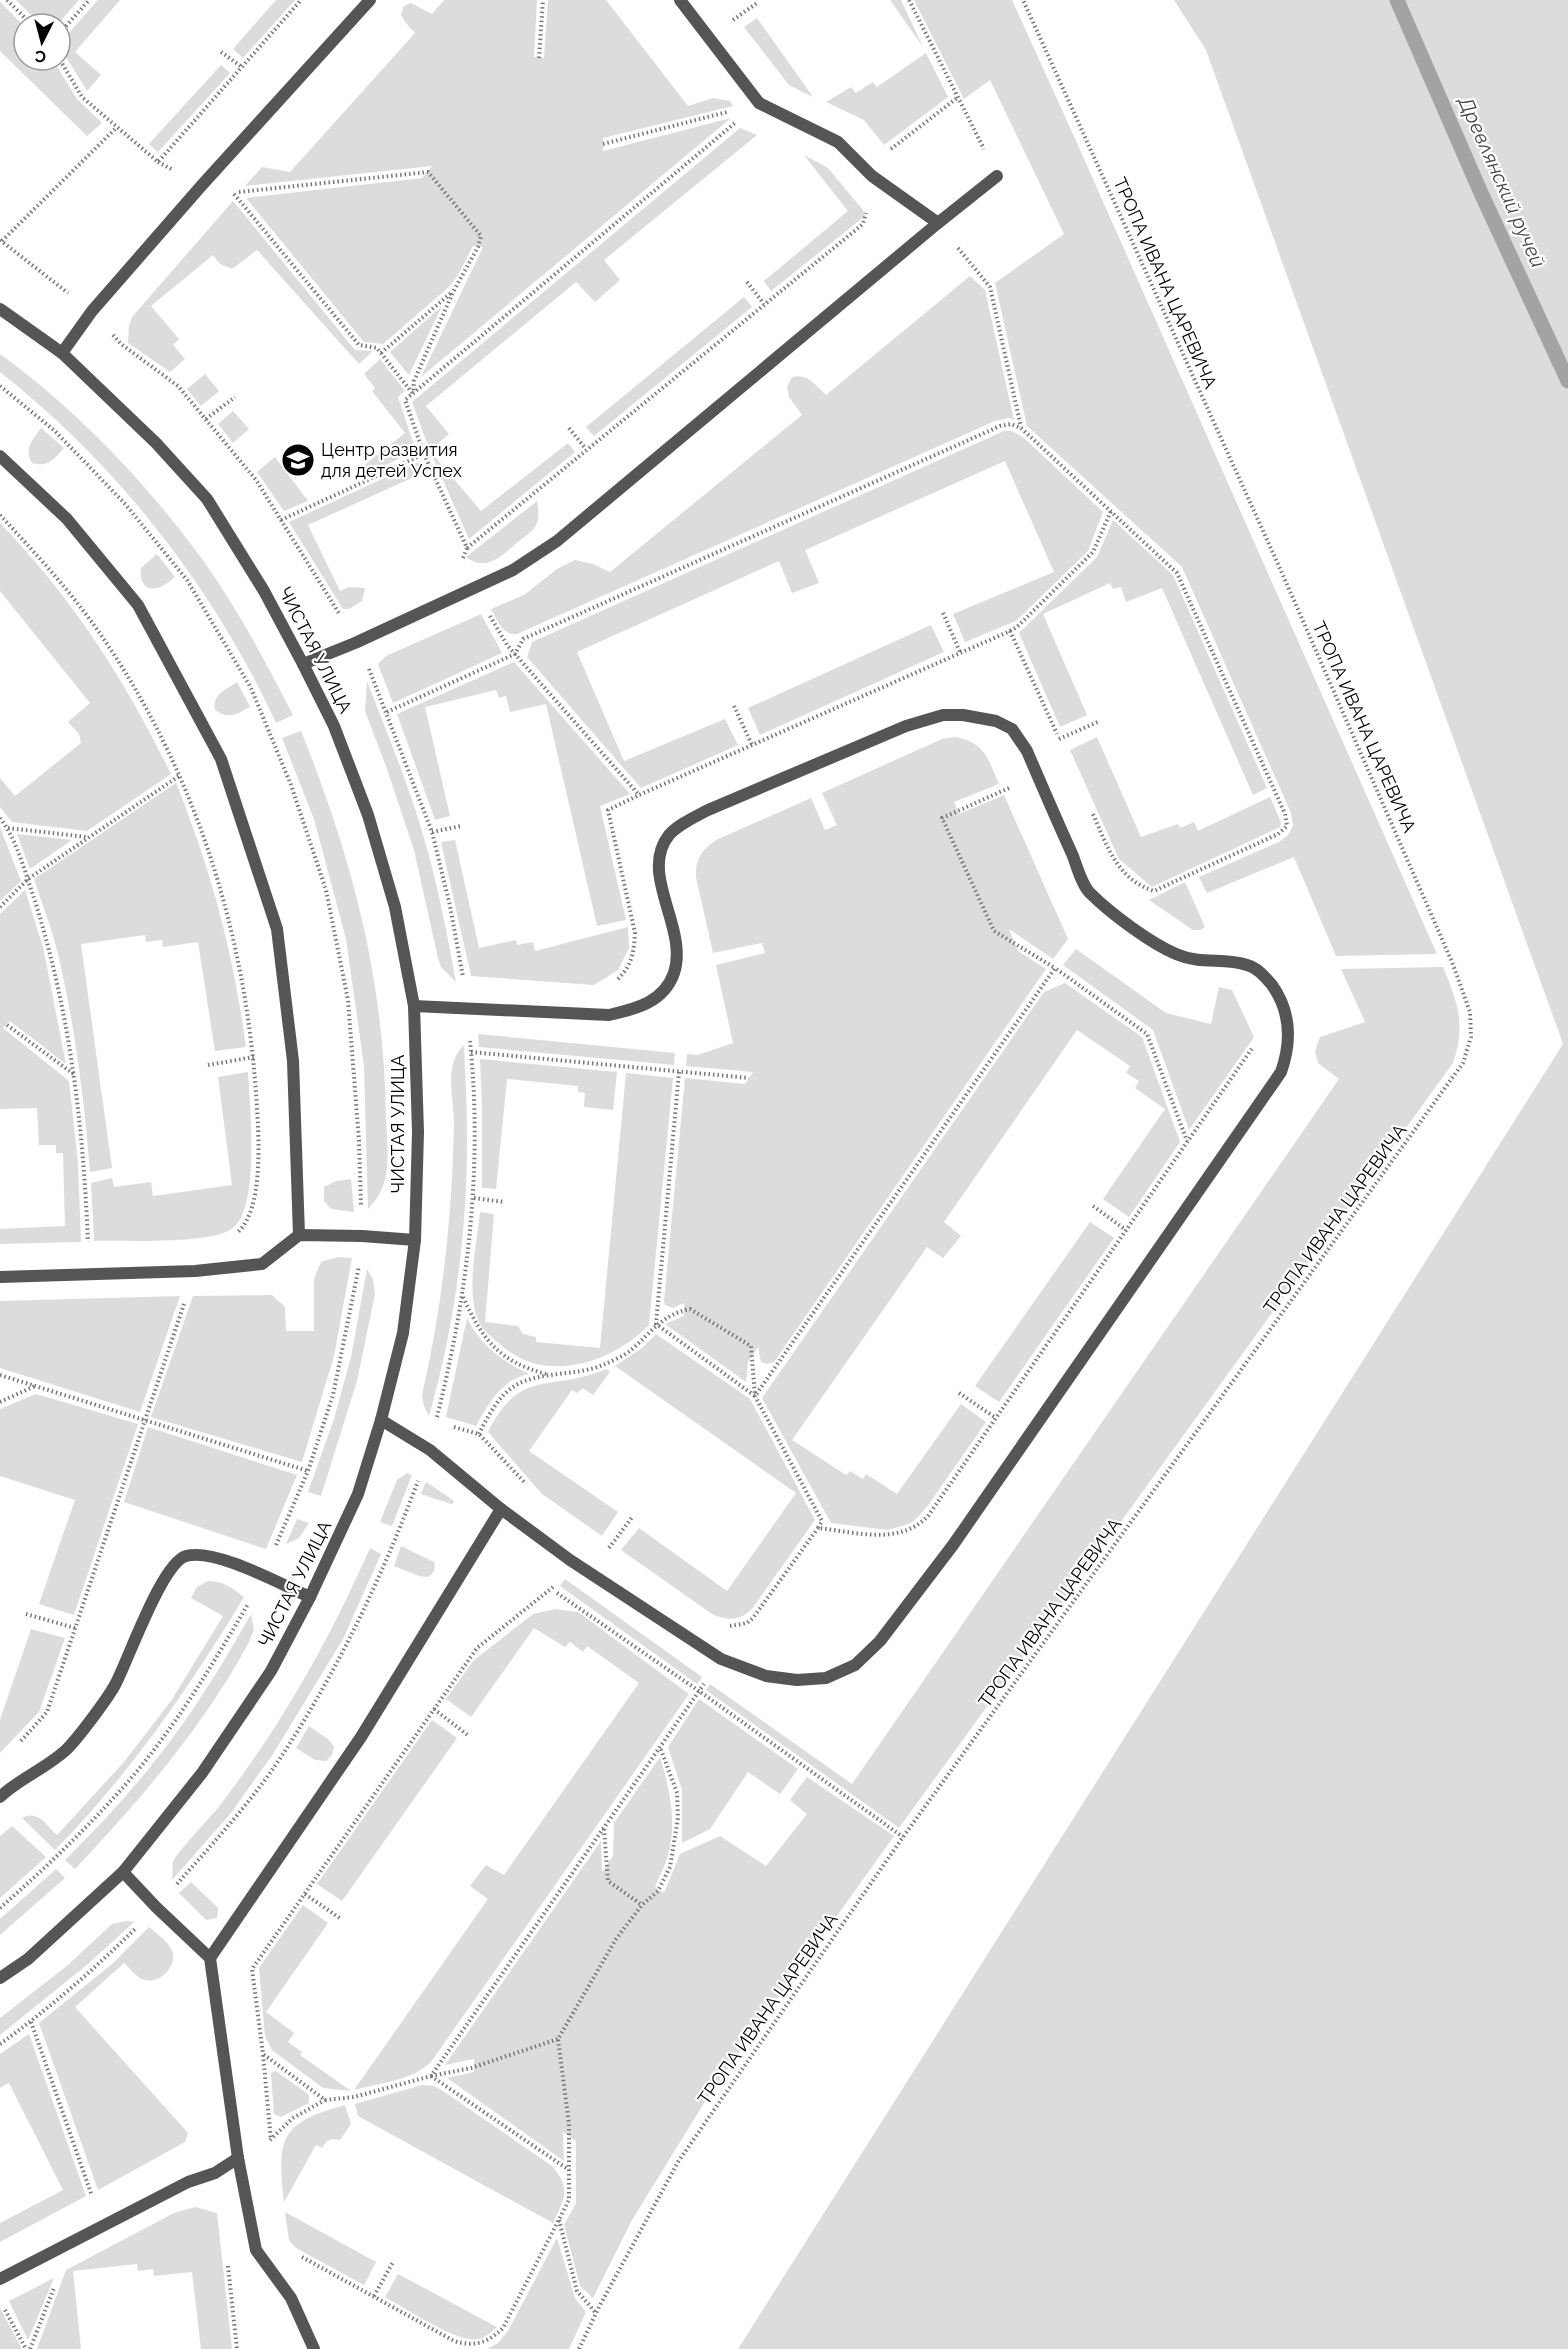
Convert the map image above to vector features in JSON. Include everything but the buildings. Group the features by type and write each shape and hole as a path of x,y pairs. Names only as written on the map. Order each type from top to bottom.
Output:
{"street":[{"path":"62,353 92,311 202,185 370,0"},
{"path":"680,0 759,104 838,142 872,176 939,223"},
{"path":"303,664 355,644 513,570 557,541 998,176"},
{"name":"ЧИСТАЯ УЛИЦА","path":"0,309 62,353 156,443 207,499 264,591 303,664 334,726 368,815 395,908 414,1006 418,1131 416,1240 403,1334 381,1420 358,1494 310,1597 271,1671 202,1773 123,1872 28,1959 0,1978"},
{"path":"0,456 67,519 138,605 221,759 277,928 293,1060 299,1235"},
{"path":"381,1420 430,1450 501,1509 570,1560 721,1659 766,1676 797,1680 826,1678 855,1665 880,1641 953,1545 1281,1071 1287,1056 1288,1038 1285,1008 1271,984 1256,969 1247,964 1207,962 1175,954 1146,938 1088,892 1020,740 1011,729 996,722 963,715 944,715 906,726 708,810 681,825 669,835 658,863 678,942 679,958 671,982 650,1003 609,1016 414,1006"},
{"path":"0,1277 195,1271 262,1264 299,1235 416,1240"},
{"path":"210,1958 361,1737 501,1509"},
{"path":"0,1797 14,1784 42,1768 68,1749 115,1685 161,1583 176,1562 184,1557 214,1556 310,1597"},
{"path":"123,1872 210,1958 238,2158 256,2250 291,2298 314,2349"},
{"path":"0,2279 188,2182 216,2173 238,2158"}],"path":[{"path":"7,0 19,12"},
{"path":"72,19 89,0"},
{"path":"67,72 82,97 158,162 301,0"},
{"path":"539,58 543,0"},
{"path":"909,0 998,176"},
{"name":"ТРОПА ИВАНА ЦАРЕВИЧА","path":"579,2349 596,2313 678,2162 903,1837 1464,1063 1471,1037 1470,1012 1452,962 1282,573 1023,0"},
{"path":"725,14 738,30"},
{"path":"221,52 242,67"},
{"path":"885,153 957,98"},
{"path":"603,144 731,111 735,115"},
{"path":"740,119 405,400 424,454 467,548 863,224 866,218"},
{"path":"2,241 117,127"},
{"path":"225,201 233,192 428,172 481,236 478,247 453,292 414,381 412,394"},
{"path":"233,192 359,345 377,348 412,394"},
{"path":"939,223 990,287 1021,428"},
{"path":"747,282 764,304"},
{"path":"381,353 453,292"},
{"path":"121,337 121,344"},
{"path":"0,386 55,431 126,505 187,580 251,688 291,785 328,901 348,1000 359,1141 362,1236 360,1263 333,1395 308,1471 262,1576 210,1668 167,1731 120,1792 55,1859 0,1908"},
{"path":"206,419 235,397"},
{"path":"387,712 515,654 523,639 1000,426 1011,424 1021,428 1177,573 1287,820 1287,826 1278,834 1154,891 1133,881 1115,864 1087,802"},
{"path":"569,428 586,449"},
{"path":"281,520 424,454"},
{"path":"615,983 626,971 634,953 635,933 608,810 1017,627 1093,552 1111,511"},
{"path":"0,515 45,564 107,644 146,710 179,776 209,847 244,987 254,1057 258,1129 256,1188 250,1214 240,1231 232,1235"},
{"path":"943,613 960,652"},
{"path":"1010,631 1059,740 1100,721"},
{"path":"515,654 639,795"},
{"path":"734,706 752,745"},
{"path":"1037,775 942,818 994,931 1055,968 1147,1034 1187,1141"},
{"path":"0,907 28,879 179,776"},
{"path":"0,818 8,828 28,879 44,930 65,1020 75,1076 85,1167 88,1248"},
{"path":"432,832 461,826"},
{"path":"8,828 87,837"},
{"path":"755,1396 1055,968"},
{"path":"818,1528 888,1535 911,1530 928,1516 1187,1141 1249,1053 1285,1008"},
{"path":"7,1025 75,1076"},
{"path":"471,1052 749,1077"},
{"path":"208,1065 254,1057"},
{"path":"656,1324 679,1072"},
{"path":"474,1198 504,1202"},
{"path":"1093,1206 1126,1230"},
{"path":"16,1747 47,1712 195,1271"},
{"path":"463,1297 474,1322 489,1343 521,1365 548,1375"},
{"path":"478,1434 495,1404 517,1385 548,1375 600,1366 630,1351 656,1324 690,1309 751,1346 755,1396 822,1521 753,1618 747,1623 727,1626"},
{"path":"656,1324 755,1396"},
{"path":"0,1375 308,1471"},
{"path":"0,1402 35,1386"},
{"path":"959,1393 996,1418"},
{"path":"447,1425 478,1434 530,1489"},
{"path":"609,1547 633,1516"},
{"path":"600,1541 619,1554"},
{"path":"272,2152 252,1969 477,1648 551,1589"},
{"path":"26,1614 75,1628"},
{"path":"431,2076 699,1691 903,1837"},
{"path":"434,1709 470,1736"},
{"path":"292,2252 454,2341 467,2345 480,2344 493,2338 503,2328 569,2200 569,2124 558,2039 616,1939 642,1905 658,1892 669,1867 675,1845 678,1818 677,1793 660,1747"},
{"path":"604,1828 608,1881 642,1905"},
{"path":"305,1893 341,1919"},
{"path":"31,2022 93,2198 84,2203"},
{"path":"238,2158 271,2140 294,2118 325,2100 354,2097 431,2076 471,2068 558,2039"},
{"path":"263,2054 325,2100"},
{"path":"431,2076 569,2170"},
{"path":"559,2219 577,2291 596,2313"},
{"path":"374,2296 393,2262"},
{"path":"0,2301 26,2349"}],"shaded area":[{"path":"16,0 79,0 68,12 28,12"},
{"path":"98,0 120,0 75,52 101,75 87,91 72,67 72,29"},
{"path":"276,0 295,0 243,58 233,49"},
{"path":"444,0 537,0 534,57 544,58 548,0 606,0 688,106 713,98 730,101 733,106 603,138 603,151 731,118 421,377 483,247 473,246 450,286 383,344 364,342 246,198 422,178 432,166 245,186 262,167 290,172 415,33 401,14 404,6 411,3 432,14"},
{"path":"890,0 901,0 923,47"},
{"path":"914,0 1012,0 1437,954 1336,956 1294,857 1207,893 1199,877 1279,842 1288,835 1293,826 1291,813 1182,567 1027,426 995,283 1064,234 990,80 964,99"},
{"path":"1174,0 1568,0 1568,2349 738,2349 1563,1044 1206,50"},
{"path":"0,2 12,14 12,63 0,51"},
{"path":"757,18 813,97 789,85 744,27"},
{"path":"926,53 948,97 884,145 864,120 826,102 851,87 856,93 873,82 877,87"},
{"path":"221,65 230,73 158,152 149,144"},
{"path":"21,72 60,72 77,99 102,123 87,136"},
{"path":"740,128 757,135 604,260 620,280 595,302 576,282 426,406 449,434 430,451 412,402"},
{"path":"804,155 828,168 863,210 865,216 771,291 764,281 848,211"},
{"path":"233,201 355,350 373,351 359,364 257,250 232,269 220,264 213,255 151,306 179,339 173,345 185,359 170,372 128,343 132,317"},
{"path":"970,276 985,290 1014,420 1009,418 995,421 517,634 504,630 491,609 524,595 557,569 575,560 593,564 610,572 802,415 789,397 787,387 792,377 807,378 826,395"},
{"path":"744,297 752,307 594,436 586,427"},
{"path":"442,306 409,375 390,352"},
{"path":"0,354 53,396 104,443 172,520 207,566 234,607 293,715 276,723 223,624 159,531 84,447 0,372"},
{"path":"380,359 405,391 398,397 416,451 366,474 362,467 405,433 372,391 375,388 364,374"},
{"path":"205,374 219,391 201,406 187,389"},
{"path":"233,411 249,429 233,443 218,424"},
{"path":"41,428 64,448 50,462 32,463 29,449"},
{"path":"1004,431 1012,431 1024,438 1103,512 1088,551 1016,621 965,642 953,614 1054,572 1005,461 805,550 819,583 792,593 779,561 577,652 624,761 725,719 738,745 641,788 527,657 532,642"},
{"path":"568,443 575,452 469,539 430,451 481,511"},
{"path":"275,457 308,501 284,511 257,472"},
{"path":"421,461 425,472 308,525 340,591 349,587 365,588 362,601 349,609 343,609 289,522"},
{"path":"537,501 538,516 535,527 507,551 488,562 481,563 466,557"},
{"path":"1113,520 1173,575 1267,788 1253,795 1162,588 1126,602 1121,587 1113,589 1110,583 1043,614 1087,715 1060,727 1019,633 1097,557"},
{"path":"0,523 51,581 96,642 135,706 171,774 87,831 12,822 0,807 0,778 15,796 81,743 79,734 68,722 90,703 0,591"},
{"path":"157,554 175,577 162,586 152,589 143,583 141,568"},
{"path":"481,614 502,653 393,703 378,664 386,656"},
{"path":"931,625 944,652 760,735 748,708"},
{"path":"514,662 630,794 600,806 626,920 597,926 546,704 510,712 506,696 499,698 496,690 425,707 450,816 435,820 397,714"},
{"path":"367,681 405,779 424,838 446,928 456,982 441,967 438,958 414,850 365,711"},
{"path":"237,682 250,707 237,714 229,715 215,710 218,696"},
{"path":"301,731 336,827 350,874 372,968 379,1017 384,1067 387,1166 382,1189 368,1209 364,1066 346,939 314,819 282,738"},
{"path":"955,737 965,739 979,747 988,759 999,784 954,802 959,814 1004,795 1068,939 1053,959 1009,929 1018,951 1046,969 774,1362 767,1364 761,1362 758,1347 748,1362 746,1382 665,1324 684,1316 684,1303 673,1308 665,1305 664,1301 685,1078 745,1084 753,1072 686,1066 687,1054 698,1055 733,1043 716,965 765,953 762,943 713,953 696,877 698,860 703,851 716,840 811,798 825,830 837,825 822,793 942,739"},
{"path":"1097,737 1141,837 1178,824 1180,828 1194,822 1198,831 1270,797 1281,822 1280,827 1152,887 1119,859 1070,750"},
{"path":"176,783 220,913 235,978 246,1047 215,1051 198,942 163,947 162,940 146,942 145,935 81,944 112,1168 90,1172 82,1089 64,981 56,945 34,879"},
{"path":"0,827 21,881 0,901"},
{"path":"17,834 72,840 30,869"},
{"path":"455,840 479,948 516,940 517,945 533,942 535,951 628,927 629,948 618,970 594,985 471,976 441,842"},
{"path":"1185,882 1205,927 1200,930 1193,930 1149,900"},
{"path":"25,890 43,947 66,1064 10,1021 3,1028 69,1081 78,1163 81,1242 0,1244 0,1229 65,1226 63,1153 56,1153 56,1145 39,1145 37,1108 0,1109 0,914"},
{"path":"1076,949 1166,1013 1211,1024 1219,987 1232,990 1254,1037 1189,1130 1153,1030 1063,965"},
{"path":"1443,967 1453,992 1460,1025 1453,1063 899,1828 706,1690 710,1684 852,1784 1339,1079 1318,1063 1315,1051 1320,1037 1365,1022 1341,969"},
{"path":"1065,983 1142,1037 1180,1142 1129,1217 1103,1199 1165,1109 1135,1088 1139,1081 1126,1073 1130,1066 1077,1030 944,1222 961,1236 943,1258 927,1247 792,1440 846,1475 850,1471 863,1479 866,1474 897,1494 961,1404 986,1422 929,1504 911,1523 888,1530 831,1523 762,1398 1044,992"},
{"path":"478,1034 675,1053 674,1065 479,1047"},
{"path":"464,1045 467,1168 462,1240 453,1311 429,1416 422,1395 436,1327 449,1226 454,1123 451,1082 454,1062"},
{"path":"480,1059 617,1072 613,1110 584,1107 585,1093 578,1092 578,1086 507,1079 496,1189 482,1188"},
{"path":"248,1072 251,1130 250,1178 241,1217 233,1228 206,1237 187,1239 94,1241 91,1183 112,1178 114,1187 151,1182 153,1196 232,1185 218,1077"},
{"path":"626,1073 673,1078 649,1325 616,1350 598,1359 557,1366 537,1364 518,1357 490,1336 481,1326 476,1314 472,1286 480,1212 494,1214 485,1322 518,1326 523,1334 536,1337 536,1342 600,1348"},
{"path":"351,1179 354,1212 331,1209 324,1201 324,1187 336,1181"},
{"path":"1090,1222 1114,1238 999,1402 975,1386"},
{"path":"338,1257 352,1258 334,1356 302,1462 151,1417 193,1296 272,1295 285,1307 286,1331 314,1331 314,1279 321,1262"},
{"path":"367,1269 373,1279 375,1294 357,1381 321,1496 308,1492 334,1419 351,1357"},
{"path":"180,1296 140,1412 0,1368 0,1301"},
{"path":"467,1318 479,1337 493,1352 529,1374 511,1381 504,1387 491,1401 476,1426 446,1417"},
{"path":"656,1334 750,1399 815,1520 752,1609 738,1618 728,1619 712,1614 621,1550 639,1528 727,1591 796,1493 615,1366 642,1348"},
{"path":"606,1369 610,1372 593,1395 583,1388 577,1393 572,1390 529,1451 618,1512 602,1536 542,1494 488,1432 500,1411 525,1389 586,1376"},
{"path":"36,1394 138,1424 74,1615 39,1604 75,1500 0,1476 0,1409"},
{"path":"148,1427 297,1475 266,1549 124,1502"},
{"path":"407,1473 412,1475 392,1526 380,1522 397,1480"},
{"path":"426,1482 453,1500 454,1503 421,1494"},
{"path":"297,1519 309,1523 299,1538 286,1544"},
{"path":"401,1546 434,1562 435,1569 432,1574 428,1577 419,1576 394,1566"},
{"path":"370,1548 381,1554 343,1639 273,1754 231,1813 172,1880 175,1858 240,1778 302,1683 338,1617"},
{"path":"565,1579 702,1677 697,1684 560,1586"},
{"path":"208,1581 232,1588 244,1597 202,1664 157,1729 108,1791 55,1850 22,1818 37,1817 57,1835 124,1762 171,1701 223,1616 191,1598 197,1587"},
{"path":"555,1609 578,1612 689,1694 431,2062 395,2081 354,2090 488,1899 470,1886 486,1865 504,1875 639,1683 587,1646 583,1652 570,1642 565,1647 534,1628 471,1717 446,1699 473,1661 533,1614"},
{"path":"251,1614 254,1630 249,1642 212,1703 147,1789 75,1869 65,1860 120,1802 171,1740 208,1687"},
{"path":"31,1629 65,1638 39,1712 0,1753 0,1720"},
{"path":"699,1699 798,1769 780,1794 748,1772 710,1829 682,1843 682,1790 668,1747"},
{"path":"432,1720 457,1738 342,1901 317,1884"},
{"path":"309,1726 329,1740 334,1747 332,1755 326,1761 315,1760 296,1748"},
{"path":"660,1757 667,1781 672,1818 668,1856 655,1887 664,1893 680,1854 720,1836 766,1866 807,1814 790,1800 807,1777 894,1836 709,2095 632,2220 593,2298 580,2286 564,2225 576,2203 576,2141 563,2132 564,2161 447,2078 474,2072 474,2059 445,2065 601,1841 602,1872 613,1856 614,1823"},
{"path":"12,1826 46,1857 0,1898 0,1836"},
{"path":"56,1869 65,1878 0,1935 0,1919"},
{"path":"191,1882 218,1908 217,1918 206,1920 179,1893"},
{"path":"303,1905 328,1923 266,2012 294,2033 288,2042 302,2052 300,2055 351,2091 323,2088 272,2050 265,2036 259,1968"},
{"path":"134,1922 88,1964 0,2035 0,2018 68,1965 112,1924"},
{"path":"149,1927 165,1941 172,1951 172,1962 166,1972 156,1979 145,1980 124,1963 75,2007 188,2133 185,2142 98,2190 39,2023 112,1964"},
{"path":"29,2034 86,2196 0,2242 0,2223 63,2190 9,2083 0,2088 0,2054"},
{"path":"276,2071 309,2095 309,2103 281,2117 274,2114 271,2073"},
{"path":"422,2085 434,2086 443,2091 552,2166 564,2187 561,2207 553,2223 358,2116 355,2104"},
{"path":"345,2105 351,2124 340,2140 329,2140 322,2148 316,2145 284,2202 281,2162 283,2147 288,2136 295,2126 307,2119"},
{"path":"195,2207 217,2213 232,2349 201,2349 192,2272 154,2276 153,2269 138,2271 137,2264 73,2271 81,2349 37,2349 66,2270 174,2213"},
{"path":"285,2212 376,2262 364,2285 296,2248 289,2240"},
{"path":"557,2238 575,2298 586,2312 569,2349 487,2349 498,2343 508,2331"},
{"path":"398,2274 497,2327 484,2337 469,2339 431,2324 385,2297"},
{"path":"54,2278 28,2340 9,2301"},
{"path":"0,2308 22,2349 0,2349"}],"waterway":[{"name":"Древлянский ручей","path":"1397,0 1481,193 1568,381"}],"place":[{"name":"Центр развития для детей Успех","path":"298,460"}]}
